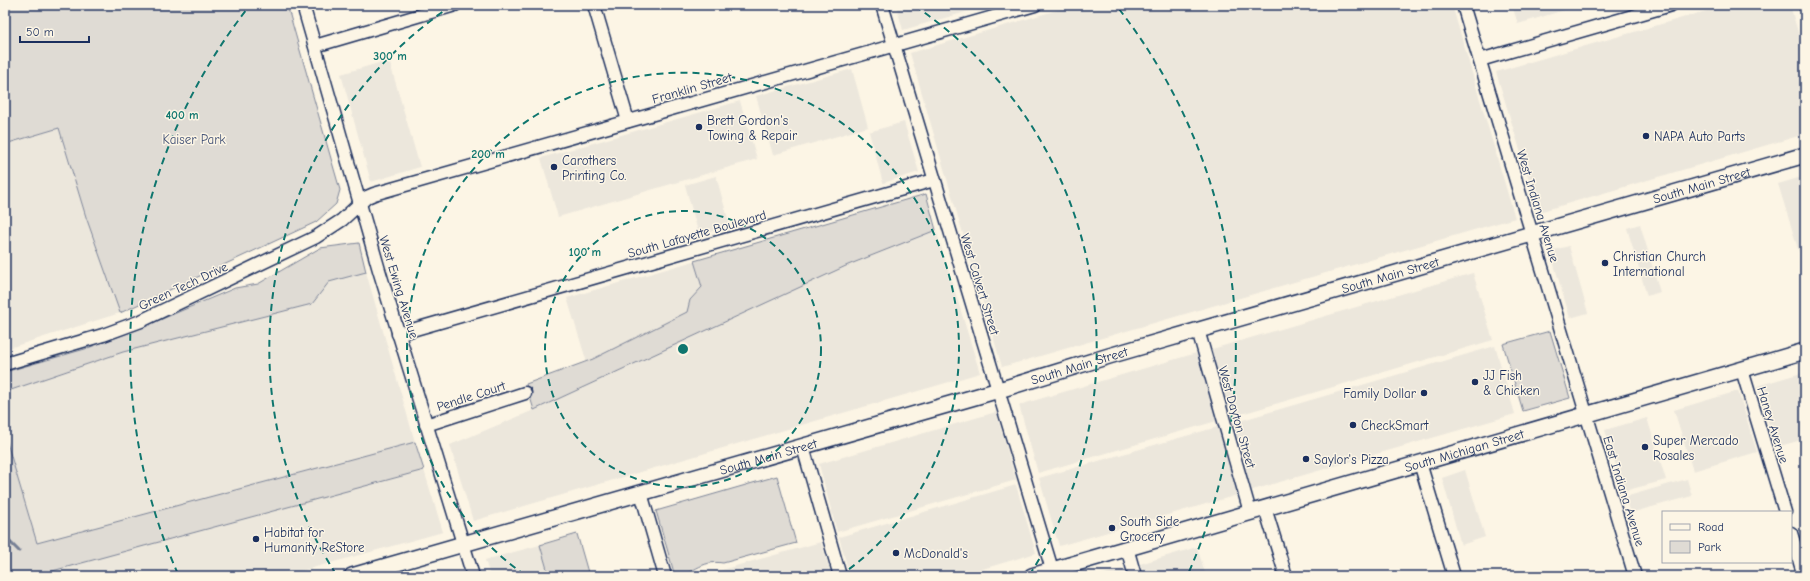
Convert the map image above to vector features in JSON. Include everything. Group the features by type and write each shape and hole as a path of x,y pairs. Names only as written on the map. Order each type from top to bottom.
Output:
{"main road":[{"name":"South Main Street","path":"352,576 999,390 1198,330 1805,155"},
{"name":"South Michigan Street","path":"1032,576 1054,573 1127,548 1805,351"}],"street":[{"name":"West Ewing Avenue","path":"303,5 398,334 473,576"},
{"path":"314,46 455,5"},
{"path":"594,5 628,121"},
{"name":"West Calvert Street","path":"882,5 1054,573"},
{"name":"Franklin Street","path":"360,204 367,197 384,191 1035,5"},
{"name":"West Indiana Avenue","path":"1463,5 1586,415"},
{"path":"1480,60 1671,5"},
{"name":"South Lafayette Boulevard","path":"398,334 934,180"},
{"name":"Green Tech Drive","path":"5,364 102,335 141,321 316,237 342,220 360,204"},
{"name":"West Dayton Street","path":"1198,330 1250,512"},
{"name":"Haney Avenue","path":"1742,370 1785,511"},
{"name":"Pendle Court","path":"426,424 525,393"},
{"name":"East Indiana Avenue","path":"1586,415 1635,576"},
{"path":"802,447 840,576"},
{"path":"1420,463 1454,576"},
{"path":"641,493 665,576"},
{"path":"1265,508 1286,576"},
{"path":"1792,535 1804,576"},
{"path":"1127,548 1135,576"}],"shaded area":[{"path":"896,5 990,5 903,30"},
{"path":"1075,5 1452,5 1515,218 1002,367 910,53"},
{"path":"1512,5 1581,5 1518,24"},
{"path":"1727,5 1790,5 1805,56 1805,134 1539,212 1496,72"},
{"path":"389,60 420,167 371,182 341,74"},
{"path":"852,69 868,127 773,155 756,96"},
{"path":"740,101 757,159 558,217 541,158"},
{"path":"904,122 919,172 883,183 869,132"},
{"path":"59,128 86,217 120,313 6,349 5,144"},
{"path":"716,176 730,226 699,235 685,185"},
{"path":"1805,176 1805,250 1799,252 1778,184"},
{"path":"1640,224 1660,292 1647,296 1627,228"},
{"path":"936,230 980,373 473,521 450,445 534,410 848,265"},
{"path":"1569,246 1588,313 1570,318 1550,251"},
{"path":"694,261 710,313 588,366 567,298"},
{"path":"366,272 415,442 37,543 5,436 5,392 123,352 312,304 329,282"},
{"path":"1473,273 1493,340 1228,418 1209,350"},
{"path":"1495,346 1515,414 1249,491 1229,424"},
{"path":"1200,352 1220,420 1038,473 1019,405"},
{"path":"1805,372 1805,439 1776,447 1757,386"},
{"path":"1738,391 1757,452 1693,471 1674,410"},
{"path":"996,412 1016,480 837,532 819,464"},
{"path":"1647,418 1666,480 1624,491 1605,430"},
{"path":"1221,426 1241,494 1059,546 1039,478"},
{"path":"424,470 443,532 283,576 58,576 50,571"},
{"path":"1465,470 1485,537 1461,545 1442,478"},
{"path":"1687,479 1692,496 1630,513 1625,497"},
{"path":"1016,485 1036,553 959,576 850,576 839,537"},
{"path":"821,542 832,576 702,576 739,565"},
{"path":"540,545 549,576 490,576 485,560"},
{"path":"1197,547 1206,576 1143,576 1140,564"},
{"path":"1125,568 1127,576 1098,576 1121,569"}],"green space":[{"name":"Kaiser Park","path":"5,5 287,5 340,190 336,204 316,222 120,313 86,217 59,128 5,144"},
{"path":"926,194 936,230 848,265 534,410 526,384 593,359 687,312 690,300 702,287 694,261"},
{"path":"359,243 366,272 329,282 312,304 123,352 5,392 5,372 85,349 136,330 235,288 258,284 320,248"},
{"path":"1550,331 1570,398 1523,411 1503,344"},
{"path":"5,436 37,543 415,442 424,470 34,576 5,576"},
{"path":"777,476 796,543 723,563 708,563 681,575 675,576 656,511"},
{"path":"577,534 589,576 549,576 540,545"}],"waterway":[{"path":"5,537 19,551"},
{"path":"41,573 45,576"}],"place":[{"name":"Brett Gordon's Towing & Repair","path":"699,127"},
{"name":"NAPA Auto Parts","path":"1646,136"},
{"name":"Carothers Printing Co.","path":"554,167"},
{"name":"Christian Church International","path":"1605,263"},
{"name":"JJ Fish & Chicken","path":"1475,382"},
{"name":"Family Dollar","path":"1424,393"},
{"name":"CheckSmart","path":"1353,425"},
{"name":"Super Mercado Rosales","path":"1645,447"},
{"name":"Saylor's Pizza","path":"1306,459"},
{"name":"South Side Grocery","path":"1112,528"},
{"name":"Habitat for Humanity ReStore","path":"256,539"},
{"name":"McDonald's","path":"896,553"}]}
